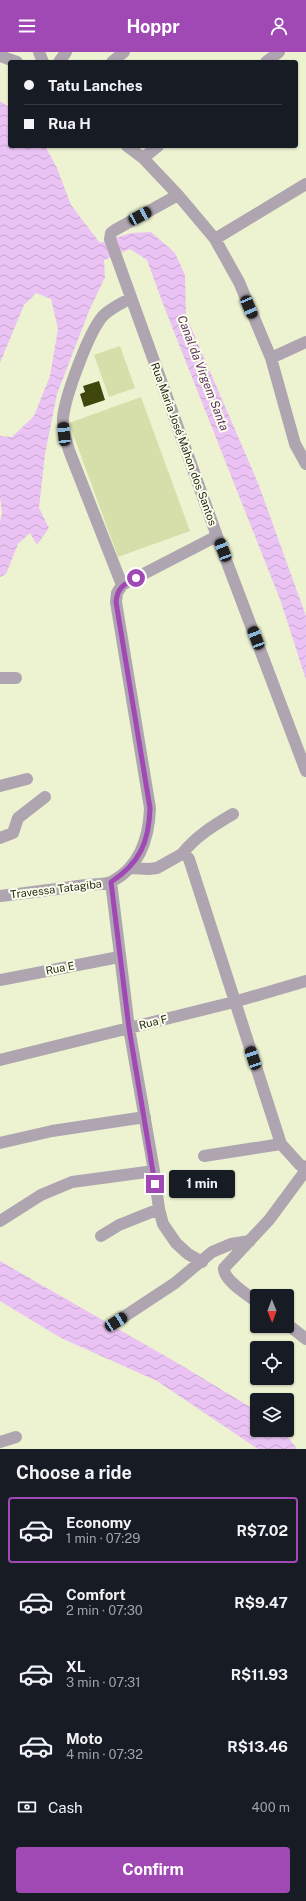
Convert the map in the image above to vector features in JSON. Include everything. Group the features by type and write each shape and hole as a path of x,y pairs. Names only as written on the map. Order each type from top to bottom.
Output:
{"street":[{"path":"114,60 124,52"},
{"path":"269,60 279,52"},
{"path":"0,56 11,60"},
{"path":"130,148 143,158 178,195 215,239 239,282 271,358 294,444 304,458"},
{"path":"143,158 156,148"},
{"path":"215,239 306,184"},
{"name":"Rua Maria José Mahon dos Santos","path":"178,195 115,230 111,233 110,239 217,536 306,771"},
{"path":"122,585 70,453 64,434 63,418 66,403 82,358 97,324 114,306 131,298"},
{"path":"271,358 306,342"},
{"path":"202,1262 188,1254 176,1243 163,1224 159,1209 154,1171 129,1028 119,957 111,882 130,868 146,841 149,827 150,808 116,602 116,593 122,585 217,536"},
{"path":"0,678 16,678"},
{"path":"0,786 27,779"},
{"path":"0,838 13,833 18,818 45,797"},
{"path":"130,868 157,868 182,854 188,846 214,825 233,814"},
{"path":"182,854 186,855 189,859 281,1144 300,1165 306,1167"},
{"name":"Travessa Tatagiba","path":"0,896 111,882"},
{"name":"Rua E","path":"0,980 119,957"},
{"name":"Rua F","path":"0,1060 234,1002 306,981"},
{"path":"0,1143 52,1131 145,1117"},
{"path":"204,1156 281,1144"},
{"path":"250,1296 228,1279 224,1272 224,1268 269,1220 306,1170"},
{"path":"0,1221 41,1195 72,1182 154,1171"},
{"path":"101,1236 119,1225 159,1209"},
{"path":"116,1322 175,1283 202,1262 212,1252 224,1246 250,1241"},
{"path":"294,1330 306,1339"},
{"path":"0,1442 16,1437"}],"green space":[{"path":"120,346 135,388 109,397 94,355"},
{"path":"141,397 190,531 118,557 69,423"}],"water":[{"name":"Canal da Virgem Santa","path":"0,101 8,107 8,148 46,148 57,168 71,205 100,243 131,233 151,232 175,253 185,275 186,316 258,483 306,616 306,680 281,602 147,260 130,249 104,260 105,277 89,311 57,394 45,454 39,508 49,528 37,545 30,533 18,544 6,574 0,577 0,522 2,513 0,497 0,436 12,437 34,416 50,376 58,329 51,299 36,293 24,305 0,363"},
{"path":"0,1261 250,1407 250,1437 288,1437 297,1449 258,1449 157,1381 61,1338 0,1301"}],"building":[{"path":"99,381 105,400 84,407 80,394 85,392 83,386"}],"route":[{"path":"136,578 122,585 116,593 116,602 150,808 149,827 146,841 139,855 130,868 111,882 119,957 129,1028 155,1184"}]}
